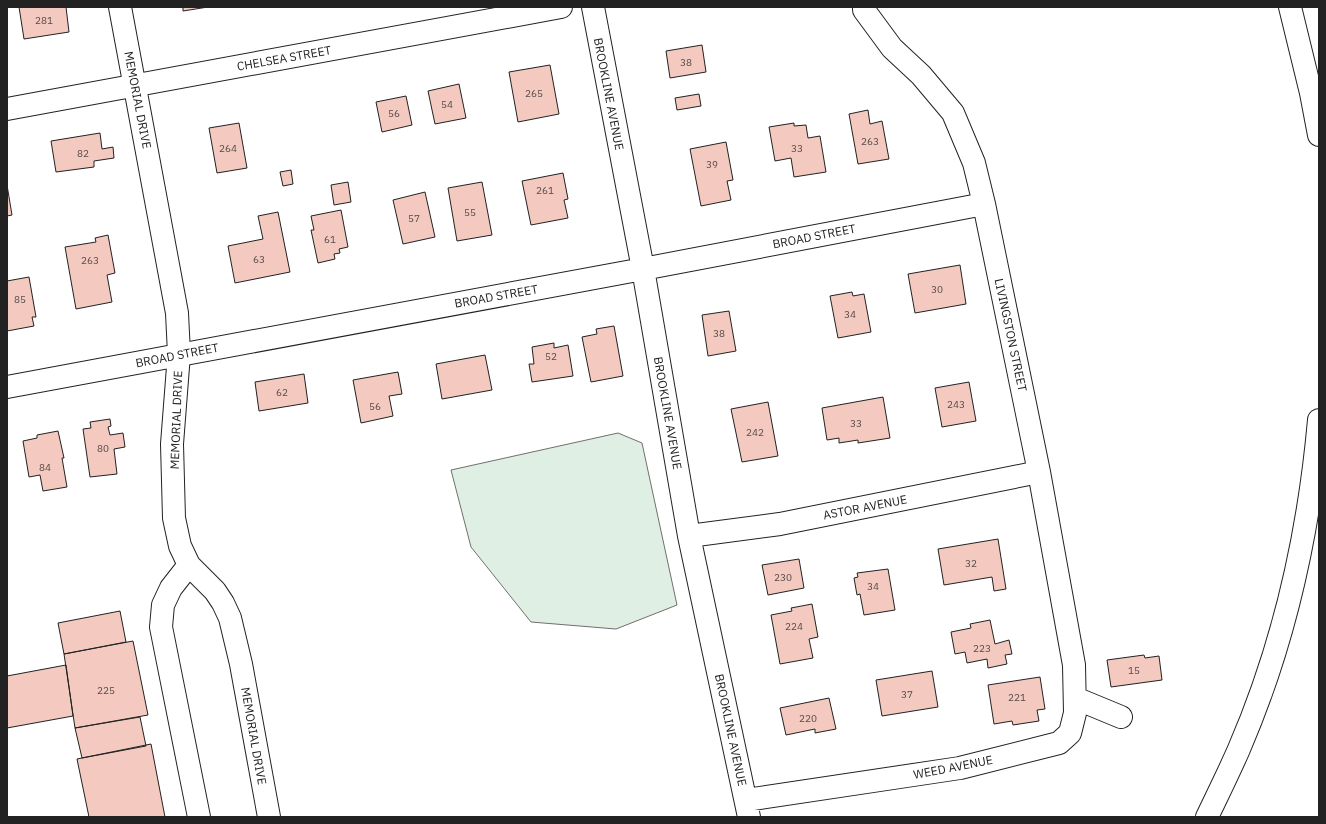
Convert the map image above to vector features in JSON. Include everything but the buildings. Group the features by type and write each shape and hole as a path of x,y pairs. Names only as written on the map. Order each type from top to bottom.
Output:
{"main road":[{"name":"MEMORIAL DRIVE","path":"120,7 178,313 179,354 172,444 174,518 180,546 189,565 215,591 230,618 241,664 269,817"},
{"name":"CHELSEA STREET","path":"7,109 561,7"},
{"name":"BROOKLINE AVENUE","path":"593,7 643,269 689,536 747,808"},
{"name":"LIVINGSTON STREET","path":"864,7 864,10 892,48 921,75 953,114 974,163 984,204 1040,472 1074,665 1075,698"},
{"path":"1290,7 1311,93 1319,135"},
{"name":"BROAD STREET","path":"7,387 984,204"},
{"path":"1207,817 1250,722 1283,623 1293,582 1310,496 1316,459 1319,420"},
{"name":"ASTOR AVENUE","path":"689,536 780,524 1040,472"},
{"path":"189,565 171,588 163,605 162,627 199,817"},
{"path":"1075,698 1121,717"},
{"name":"WEED AVENUE","path":"747,808 960,768 1059,743 1070,733 1075,713 1075,698"}],"green space":[{"path":"618,433 642,443 677,605 616,629 531,622 471,547 451,470"}]}
